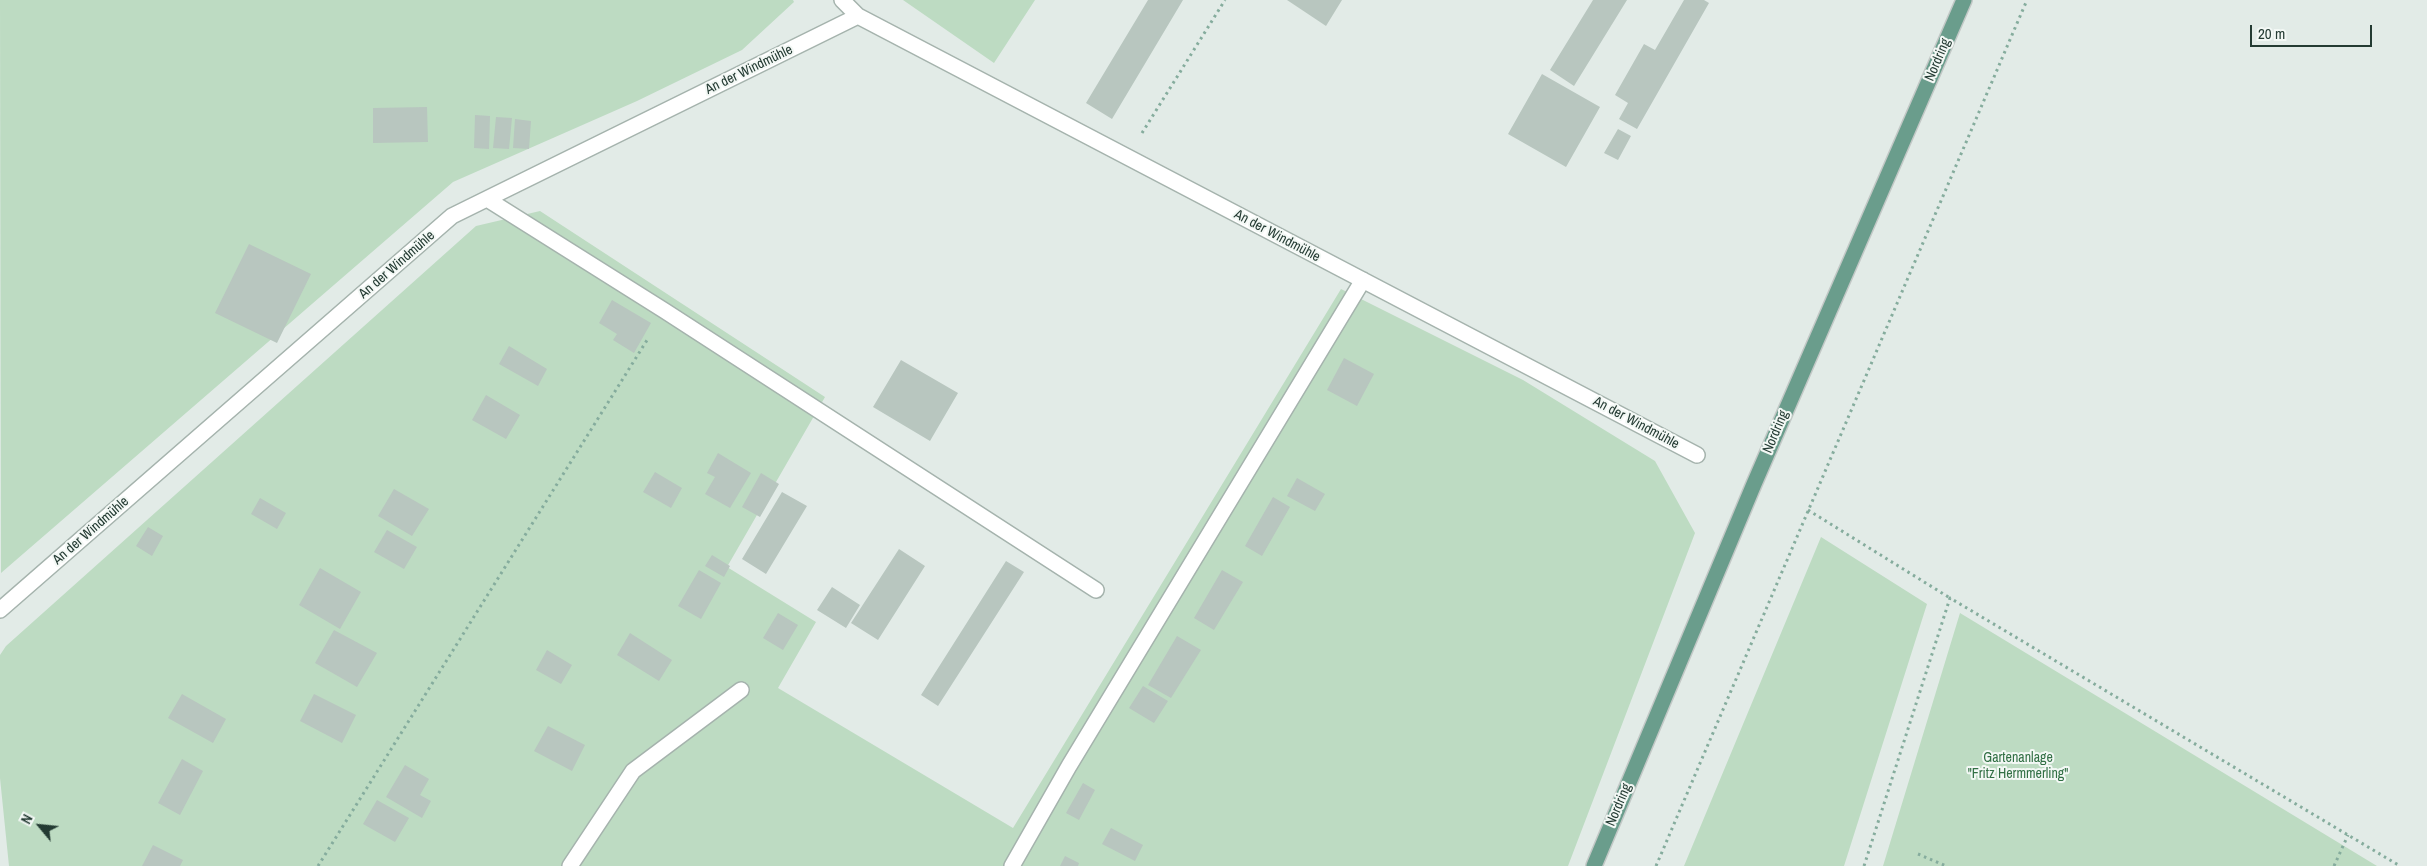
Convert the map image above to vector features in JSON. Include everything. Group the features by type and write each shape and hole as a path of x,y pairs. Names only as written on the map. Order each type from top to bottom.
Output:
{"main road":[{"name":"Nordring","path":"1594,866 1754,484 1964,0"}],"lane":[{"name":"An der Windmühle","path":"842,0 858,16 1697,455"},
{"name":"An der Windmühle","path":"0,610 452,216 858,16"},
{"path":"488,199 665,311 1096,590"},
{"path":"1012,866 1069,766 1363,280"},
{"path":"570,866 633,771 741,690"}],"path":[{"path":"1127,157 1225,0"},
{"path":"1656,866 2027,0"},
{"path":"318,866 665,311"},
{"path":"1808,510 1950,598 2400,866"},
{"path":"1864,866 1950,598"},
{"path":"2334,866 2348,835"},
{"path":"1918,854 1946,866"}],"green space":[{"path":"0,0 793,0 794,2 742,50 637,101 453,182 1,573"},
{"path":"903,0 1035,0 994,63"},
{"path":"540,211 825,397 727,567 816,622 778,688 1013,828 1341,289 1523,380 1655,461 1695,533 1568,866 9,866 0,778 0,655 6,646 476,226"},
{"path":"1821,537 1927,604 1844,866 1684,866"},
{"name":"Gartenanlage \"Fritz Hermmerling\"","path":"1960,613 2377,866 1883,866"}],"building":[{"path":"1148,0 1183,0 1112,119 1086,103"},
{"path":"1287,0 1342,0 1326,26"},
{"path":"1593,0 1627,0 1574,86 1550,70"},
{"path":"1684,0 1704,0 1709,3 1637,129 1619,119 1628,103 1615,95 1644,44 1655,50"},
{"path":"1542,74 1600,107 1566,167 1508,134"},
{"path":"427,107 428,142 373,143 373,108"},
{"path":"475,115 490,116 489,149 474,148"},
{"path":"496,117 512,118 509,149 493,148"},
{"path":"515,119 531,121 529,149 513,148"},
{"path":"1618,129 1631,136 1618,160 1604,153"},
{"path":"249,244 311,274 277,343 215,313"},
{"path":"612,300 651,323 634,353 613,340 617,334 599,323"},
{"path":"509,346 547,369 538,386 499,364"},
{"path":"1344,358 1374,374 1357,406 1327,390"},
{"path":"901,360 958,393 930,441 873,407"},
{"path":"486,395 520,415 506,439 472,420"},
{"path":"718,453 751,473 730,508 705,494 715,477 707,473"},
{"path":"655,472 682,488 671,508 643,492"},
{"path":"761,473 779,484 760,517 742,507"},
{"path":"1297,478 1325,494 1315,511 1287,496"},
{"path":"394,489 429,509 412,536 378,516"},
{"path":"782,492 807,506 766,574 742,559"},
{"path":"1273,497 1290,507 1262,556 1245,546"},
{"path":"260,498 286,513 277,529 251,514"},
{"path":"148,527 163,536 152,556 136,546"},
{"path":"387,530 417,547 404,569 374,552"},
{"path":"899,549 925,566 878,640 851,623"},
{"path":"712,555 730,566 724,577 705,566"},
{"path":"1006,561 1024,572 938,706 921,695"},
{"path":"320,568 361,592 340,629 299,605"},
{"path":"699,570 721,583 701,619 678,606"},
{"path":"1222,570 1243,582 1214,630 1194,618"},
{"path":"832,587 860,605 846,628 817,610"},
{"path":"778,613 798,625 783,650 763,638"},
{"path":"334,630 377,653 357,687 315,663"},
{"path":"630,633 672,660 659,681 617,655"},
{"path":"1177,636 1201,650 1171,698 1148,685"},
{"path":"547,650 572,665 561,684 536,670"},
{"path":"1143,686 1168,701 1154,723 1129,708"},
{"path":"182,694 226,719 213,743 168,718"},
{"path":"314,694 356,715 342,743 300,721"},
{"path":"548,726 585,745 572,771 534,751"},
{"path":"182,759 203,771 180,815 158,803"},
{"path":"405,765 429,779 420,795 431,801 422,818 386,797"},
{"path":"1083,783 1095,790 1079,820 1066,813"},
{"path":"377,800 409,818 395,842 363,824"},
{"path":"1111,828 1143,845 1135,861 1102,844"},
{"path":"153,845 183,860 180,866 142,866"},
{"path":"1065,856 1079,863 1078,866 1060,866"}]}
